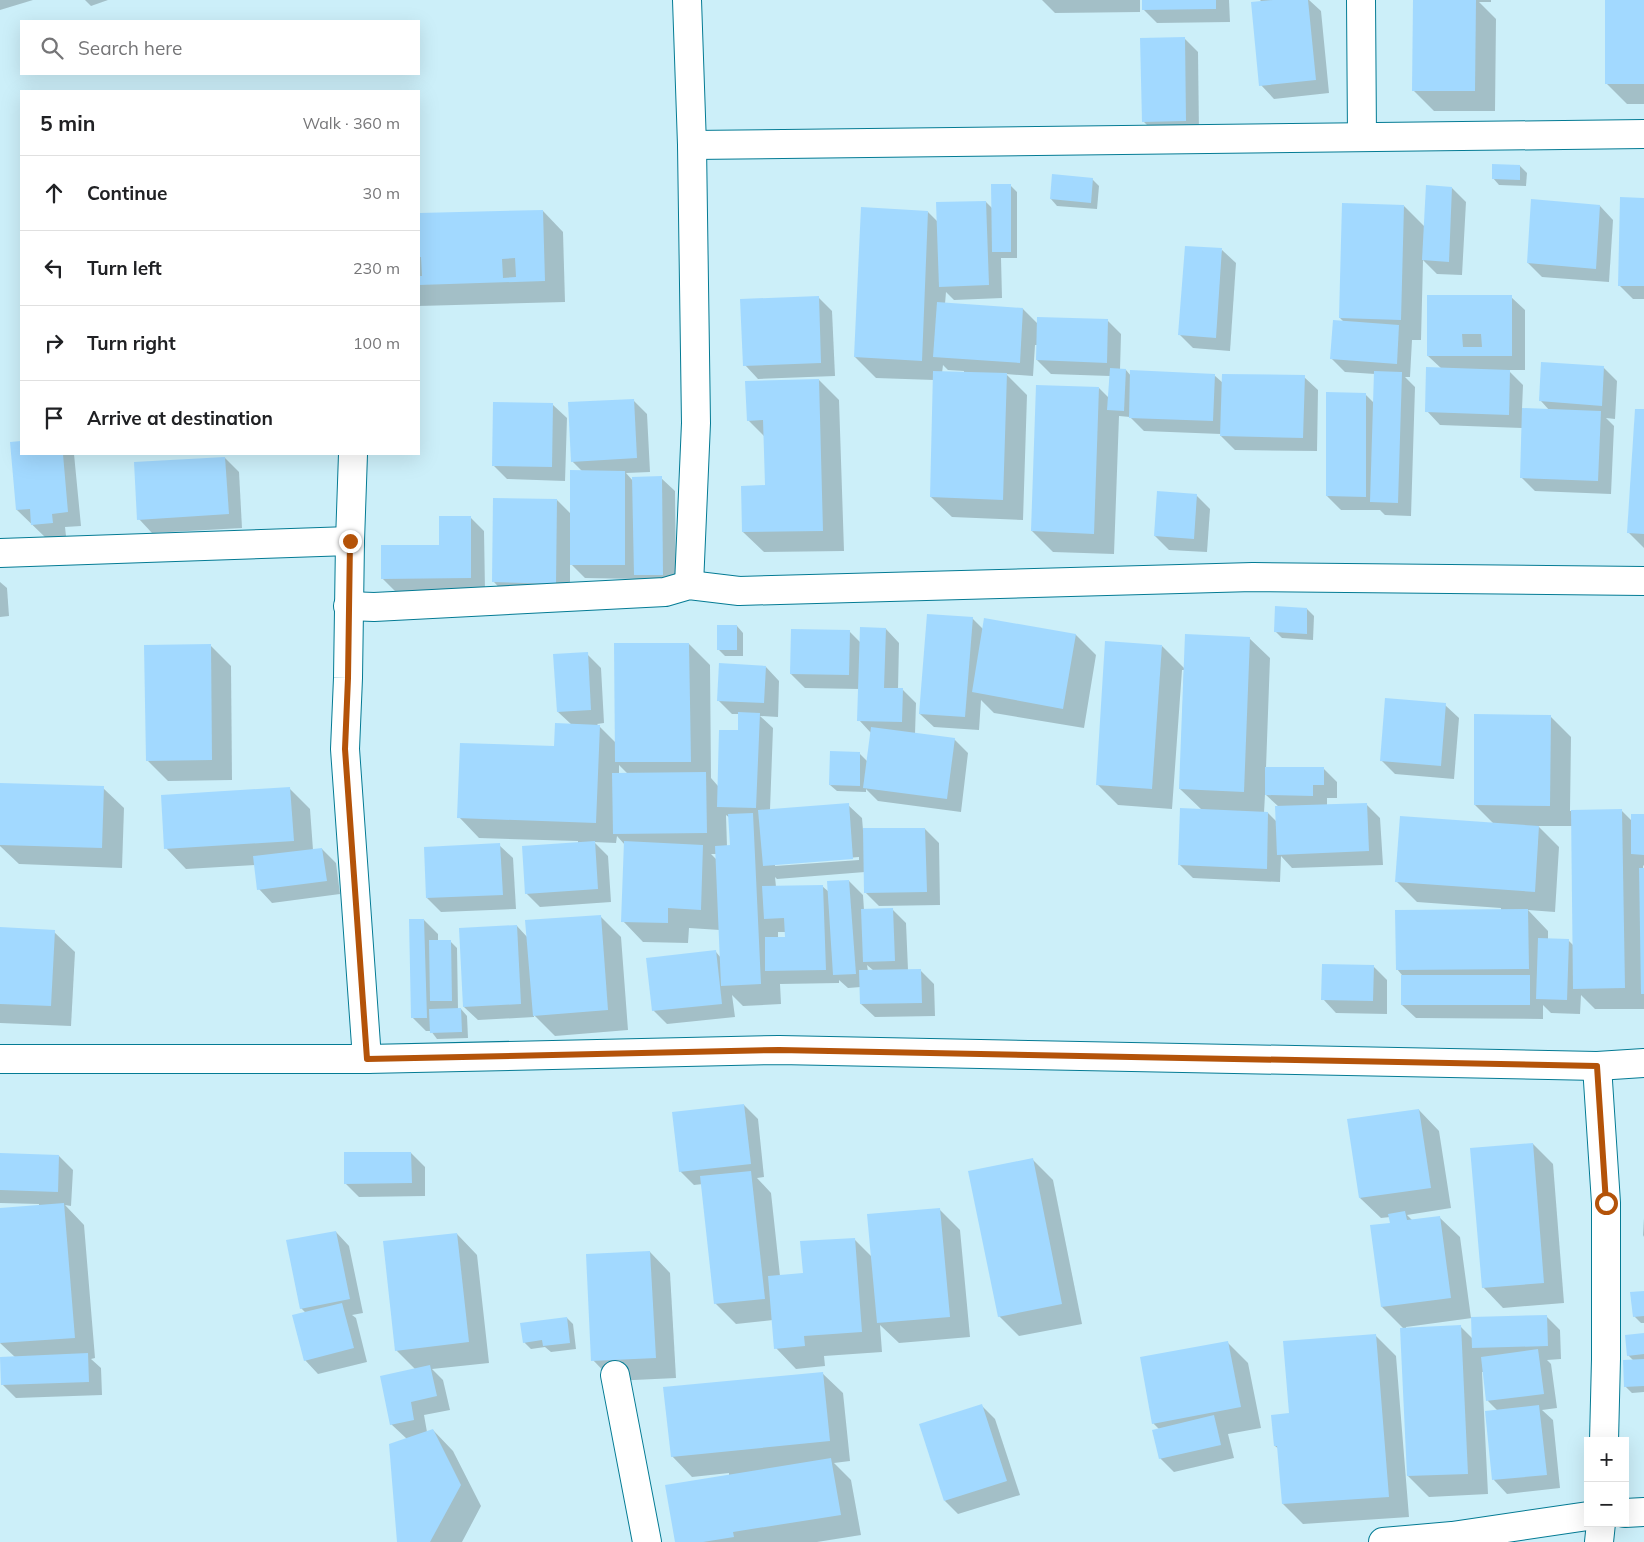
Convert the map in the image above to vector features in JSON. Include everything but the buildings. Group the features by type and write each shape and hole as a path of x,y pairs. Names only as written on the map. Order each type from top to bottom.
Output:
{"street":[{"path":"687,0 692,146 696,423 689,585"},
{"path":"1361,0 1362,136"},
{"path":"692,146 1362,136 1644,134"},
{"path":"353,455 345,749 367,1059"},
{"path":"0,553 350,541"},
{"path":"348,606 374,607 665,592 689,585 738,591 1253,577 1644,581"},
{"path":"0,1059 367,1059 779,1050 1597,1066 1644,1063"},
{"path":"1597,1066 1606,1203 1604,1437"},
{"path":"616,1375 647,1542"},
{"path":"1629,1512 1644,1512"},
{"path":"1383,1542 1452,1536 1584,1517"},
{"path":"1598,1542 1600,1527"}],"route":[{"path":"350,541 345,749 367,1059 779,1050 1597,1066 1606,1203"}]}
